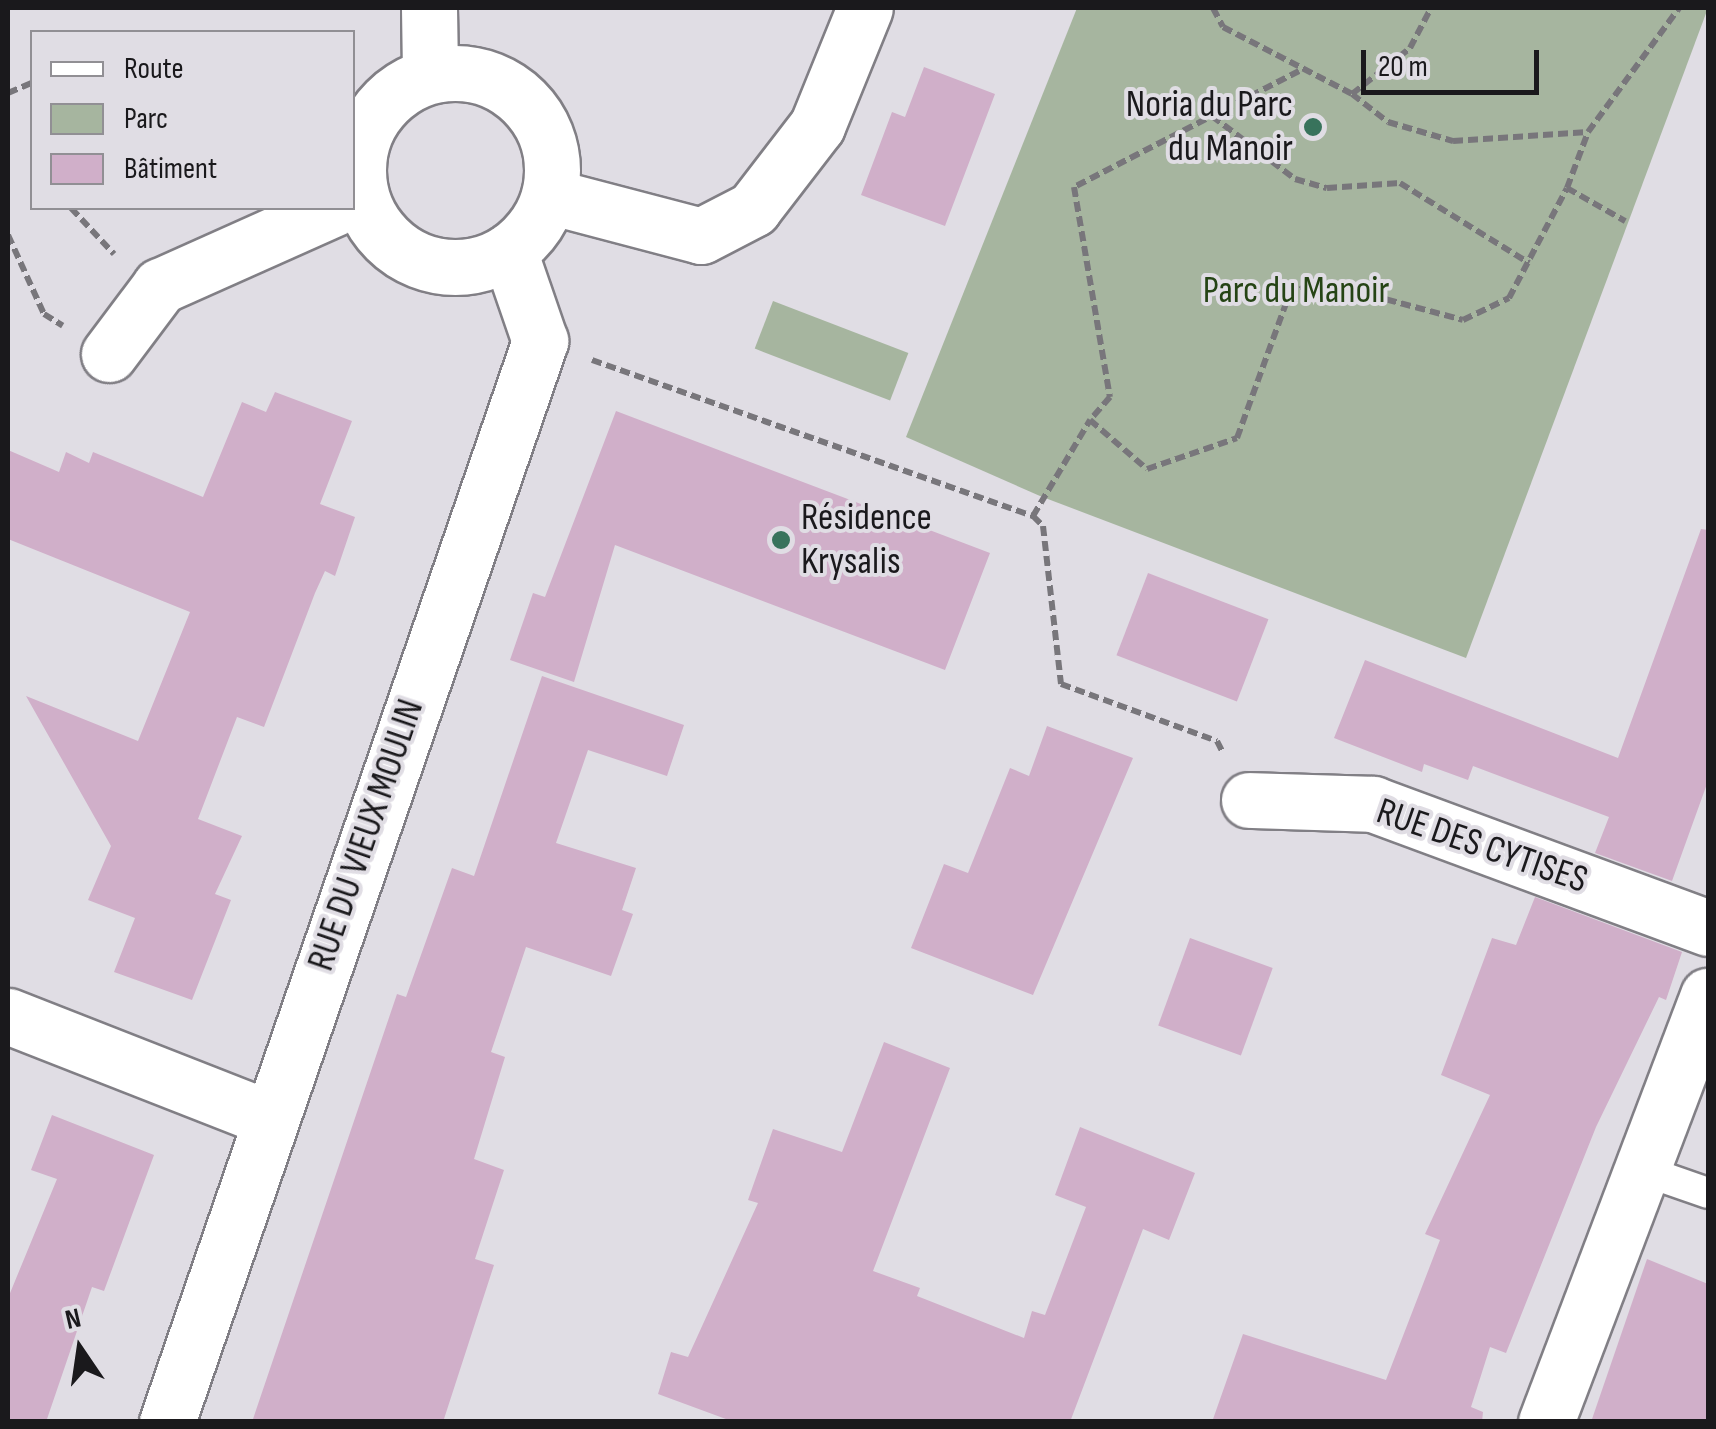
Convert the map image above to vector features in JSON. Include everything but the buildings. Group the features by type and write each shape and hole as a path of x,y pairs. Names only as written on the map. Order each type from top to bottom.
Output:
{"street":[{"path":"428,8 430,76"},
{"path":"549,196 701,236 754,210 817,126 865,8"},
{"path":"355,173 363,135 402,88 430,76 464,72 497,82 524,102 544,130 549,196 509,250 475,264 438,266 404,253 355,207"},
{"path":"110,354 160,286 329,210"},
{"path":"509,250 540,341"},
{"name":"RUE DU VIEUX MOULIN","path":"166,1422 266,1116 540,341"},
{"name":"RUE DES CYTISES","path":"1249,800 1374,804 1708,928"},
{"path":"1546,1422 1639,1169 1708,996"},
{"path":"8,1016 266,1116"}],"lane":[{"path":"1639,1169 1708,1193"}],"path":[{"path":"1213,8 1223,27 1299,71 1352,94 1388,122 1453,140 1588,132"},
{"path":"1352,94 1410,48 1431,8"},
{"path":"1090,420 1147,468 1237,438 1288,298 1314,280 1463,320 1509,298 1566,188 1588,132 1679,8"},
{"path":"1033,516 1090,420 1110,397 1074,187 1299,71"},
{"path":"1212,116 1295,179 1328,188 1400,183 1529,263"},
{"path":"1566,188 1625,221"},
{"path":"8,236 44,314 110,354"},
{"path":"540,341 1033,516 1043,526 1062,684 1217,742 1249,800"}],"green space":[{"name":"Parc du Manoir","path":"1077,8 1708,8 1466,658 1040,496 906,437"},
{"path":"773,301 908,353 890,401 755,349"}],"place":[{"name":"Noria du Parc du Manoir","path":"1313,127"},
{"name":"Résidence Krysalis","path":"781,540"}]}
